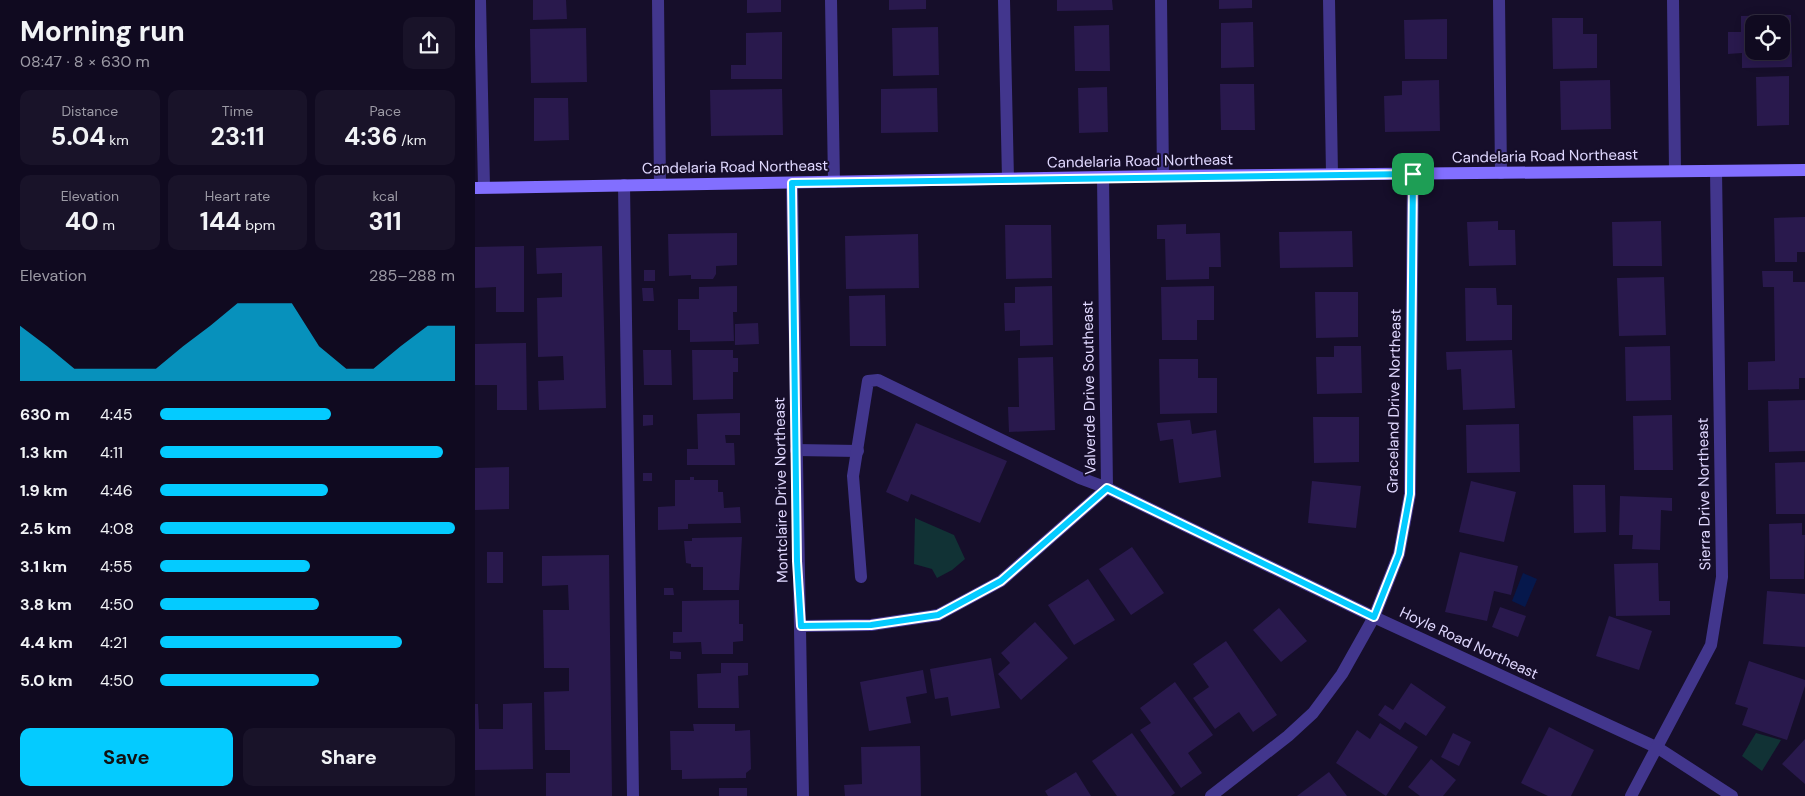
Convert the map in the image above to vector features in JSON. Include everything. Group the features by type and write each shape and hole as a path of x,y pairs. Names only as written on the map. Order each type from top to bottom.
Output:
{"main road":[{"name":"Candelaria Road Northeast","path":"479,187 1163,176 1805,170"}],"street":[{"path":"479,187 480,0"},
{"path":"657,0 660,185"},
{"path":"831,0 834,182"},
{"path":"1004,0 1008,179"},
{"path":"1161,0 1163,176"},
{"path":"1329,0 1333,174"},
{"path":"1499,0 1501,173"},
{"path":"1673,0 1675,171"},
{"name":"Sierra Drive Northeast","path":"1631,796 1711,645 1722,577 1716,171"},
{"name":"Graceland Drive Northeast","path":"1211,796 1288,736 1313,713 1342,674 1374,617 1399,554 1410,494 1413,174"},
{"name":"Valverde Drive Southeast","path":"801,626 871,625 938,615 1001,581 1107,488 1103,177"},
{"name":"Montclaire Drive Northeast","path":"792,183 803,796"},
{"path":"624,185 633,796"},
{"name":"Hoyle Road Northeast","path":"858,451 868,382 878,380 1079,478 1107,488 1374,617 1658,748 1731,796"},
{"path":"796,450 858,451 853,476 861,578"}],"green space":[{"path":"915,518 954,535 965,559 952,570 937,578 932,569 914,564"},
{"path":"1756,733 1781,740 1762,771 1742,756"}],"shaded area":[{"path":"1523,573 1537,579 1525,607 1512,601"}],"building":[{"path":"533,0 566,0 567,19 533,20"},
{"path":"747,0 781,0 781,12 747,13"},
{"path":"889,0 926,0 926,9 889,10"},
{"path":"1057,0 1112,0 1113,10 1057,11"},
{"path":"1219,0 1252,0 1252,8 1219,9"},
{"path":"1791,15 1792,67 1742,68 1742,53 1728,54 1728,32 1741,32 1741,16 1745,16 1745,60 1790,60"},
{"path":"1552,18 1583,18 1583,34 1597,34 1597,68 1553,69"},
{"path":"1447,19 1447,59 1405,59 1404,20"},
{"path":"1253,22 1254,67 1221,68 1221,23"},
{"path":"1109,25 1110,71 1075,71 1074,26"},
{"path":"938,27 939,75 893,76 892,28"},
{"path":"586,28 587,82 531,83 530,29"},
{"path":"782,32 782,79 731,79 731,65 746,65 746,33"},
{"path":"1789,76 1789,125 1757,126 1756,77"},
{"path":"1439,80 1440,131 1385,132 1384,96 1402,95 1402,81"},
{"path":"1610,80 1611,129 1561,130 1560,81"},
{"path":"1220,84 1254,84 1255,130 1221,130"},
{"path":"1107,87 1108,132 1079,133 1078,88"},
{"path":"937,88 938,132 881,133 881,89"},
{"path":"782,89 783,135 711,136 710,90"},
{"path":"534,98 568,98 569,140 534,141"},
{"path":"1805,217 1805,252 1797,252 1797,262 1775,262 1774,218"},
{"path":"1498,221 1498,230 1515,230 1516,265 1469,266 1467,222"},
{"path":"1661,221 1662,266 1613,266 1612,222"},
{"path":"1186,224 1186,234 1220,233 1221,267 1209,267 1209,279 1166,280 1165,239 1157,239 1157,225"},
{"path":"1005,225 1051,225 1052,278 1006,279"},
{"path":"1352,231 1353,267 1280,268 1279,232"},
{"path":"737,233 737,265 716,266 716,274 713,279 691,279 691,275 669,276 668,234"},
{"path":"918,234 919,288 846,289 845,236"},
{"path":"524,246 524,312 496,312 496,287 475,288 475,247"},
{"path":"602,246 606,408 539,410 538,381 564,380 563,356 538,357 537,298 562,297 562,273 537,274 536,248"},
{"path":"644,270 655,270 655,281 644,281"},
{"path":"1762,271 1793,271 1793,282 1805,282 1805,378 1799,378 1799,389 1748,390 1748,362 1775,361 1774,287 1763,287"},
{"path":"1664,277 1666,335 1619,336 1617,278"},
{"path":"737,286 737,312 733,312 734,341 690,342 690,330 678,330 678,299 699,299 699,287"},
{"path":"1052,286 1053,345 1020,346 1020,330 1005,331 1004,303 1015,303 1015,287"},
{"path":"1214,286 1214,320 1197,320 1197,340 1162,340 1161,287"},
{"path":"642,288 653,288 654,301 643,301"},
{"path":"1465,288 1496,288 1497,305 1512,305 1512,340 1466,341"},
{"path":"1315,292 1358,292 1358,337 1316,338"},
{"path":"885,295 886,346 850,346 849,296"},
{"path":"758,323 759,344 735,345 735,324"},
{"path":"526,343 527,410 497,410 497,385 475,385 475,344"},
{"path":"1334,346 1361,346 1362,393 1317,394 1316,357 1334,357"},
{"path":"1670,346 1671,400 1626,401 1625,347"},
{"path":"643,350 671,350 672,385 644,385"},
{"path":"692,350 733,350 733,358 738,358 738,372 733,372 733,399 693,400"},
{"path":"1512,350 1515,408 1463,410 1461,369 1447,370 1446,352"},
{"path":"1053,357 1055,430 1009,432 1008,407 1019,407 1018,358"},
{"path":"1159,359 1198,359 1198,378 1217,378 1217,413 1160,414"},
{"path":"1805,400 1805,451 1769,452 1768,401"},
{"path":"740,413 740,435 725,435 726,443 734,443 735,465 687,465 687,449 698,449 697,414"},
{"path":"643,415 653,415 653,425 643,426"},
{"path":"1672,415 1673,470 1634,470 1633,416"},
{"path":"1313,417 1359,417 1359,462 1314,463"},
{"path":"1190,420 1192,434 1216,430 1221,477 1179,483 1173,439 1160,441 1157,423"},
{"path":"916,423 1007,461 980,523 911,494 908,502 886,492"},
{"path":"1519,424 1520,472 1467,473 1466,425"},
{"path":"1805,462 1805,514 1776,514 1775,463"},
{"path":"509,467 509,509 475,510 475,468"},
{"path":"643,473 652,473 652,481 643,481"},
{"path":"690,477 694,477 694,480 718,480 718,492 723,492 724,508 740,507 741,523 688,524 688,529 658,530 658,507 675,506 675,480 690,480"},
{"path":"1312,481 1361,486 1356,528 1308,523"},
{"path":"1471,481 1516,492 1504,542 1459,532"},
{"path":"1573,485 1605,485 1606,532 1574,533"},
{"path":"1620,496 1672,498 1672,511 1661,510 1660,550 1632,549 1633,535 1619,535"},
{"path":"1802,523 1802,535 1805,535 1804,579 1770,579 1769,524"},
{"path":"742,537 739,590 703,590 703,567 691,567 691,564 686,563 684,541 692,541 692,538"},
{"path":"1132,547 1164,593 1131,615 1099,569"},
{"path":"487,552 503,552 503,583 487,583"},
{"path":"1460,552 1518,566 1511,595 1494,591 1487,621 1445,612"},
{"path":"609,555 612,796 546,796 546,773 570,773 570,750 545,750 544,692 569,691 569,668 544,668 543,610 569,610 568,585 542,586 542,556"},
{"path":"1658,563 1659,601 1670,601 1670,615 1616,616 1614,564"},
{"path":"1088,579 1115,620 1074,645 1048,605"},
{"path":"664,588 673,588 674,595 664,595"},
{"path":"1767,591 1805,594 1805,647 1763,644"},
{"path":"739,600 739,624 743,624 743,641 733,642 733,654 702,654 701,642 673,643 673,632 682,632 682,601"},
{"path":"1500,607 1526,616 1518,637 1492,627"},
{"path":"1279,608 1307,641 1281,662 1253,630"},
{"path":"1609,616 1652,631 1639,670 1596,656"},
{"path":"1035,622 1068,658 1021,700 998,674 1010,663 1001,653"},
{"path":"1226,641 1277,715 1253,732 1239,712 1215,729 1193,698 1209,687 1193,664"},
{"path":"670,651 681,652 681,659 670,659"},
{"path":"991,658 1000,708 951,716 948,697 935,699 930,669"},
{"path":"1749,661 1805,680 1805,686 1787,740 1742,725 1748,708 1735,704"},
{"path":"721,663 748,663 748,675 738,676 739,708 698,708 697,674 721,673"},
{"path":"923,670 927,693 906,697 911,723 869,731 860,682"},
{"path":"1175,682 1213,735 1188,753 1202,773 1181,788 1140,730 1151,723 1140,708"},
{"path":"1411,683 1446,707 1426,736 1405,722 1400,730 1378,715 1385,705 1393,710"},
{"path":"532,703 533,769 475,770 475,704 478,704 479,729 503,729 503,704"},
{"path":"1380,723 1418,747 1386,796 1336,763 1357,730 1370,739"},
{"path":"693,724 735,724 735,731 750,730 751,769 746,773 746,778 682,779 682,770 671,770 670,731 694,731"},
{"path":"1549,727 1594,750 1571,796 1548,796 1521,783"},
{"path":"1132,733 1175,793 1171,796 1117,796 1092,761"},
{"path":"1453,733 1471,742 1459,766 1441,757"},
{"path":"1805,739 1805,784 1782,764"},
{"path":"920,746 921,796 845,796 844,785 862,784 861,747"},
{"path":"1431,759 1456,780 1443,796 1420,796 1408,787"},
{"path":"1076,772 1091,796 1048,796 1045,791"},
{"path":"1329,772 1347,796 1297,796"},
{"path":"719,788 747,788 747,796 719,796"}],"route":[{"path":"1413,174 1410,494 1399,554 1374,617 1107,488 1001,581 938,615 871,625 801,626 797,561 792,183 1163,176 1413,174"}]}
